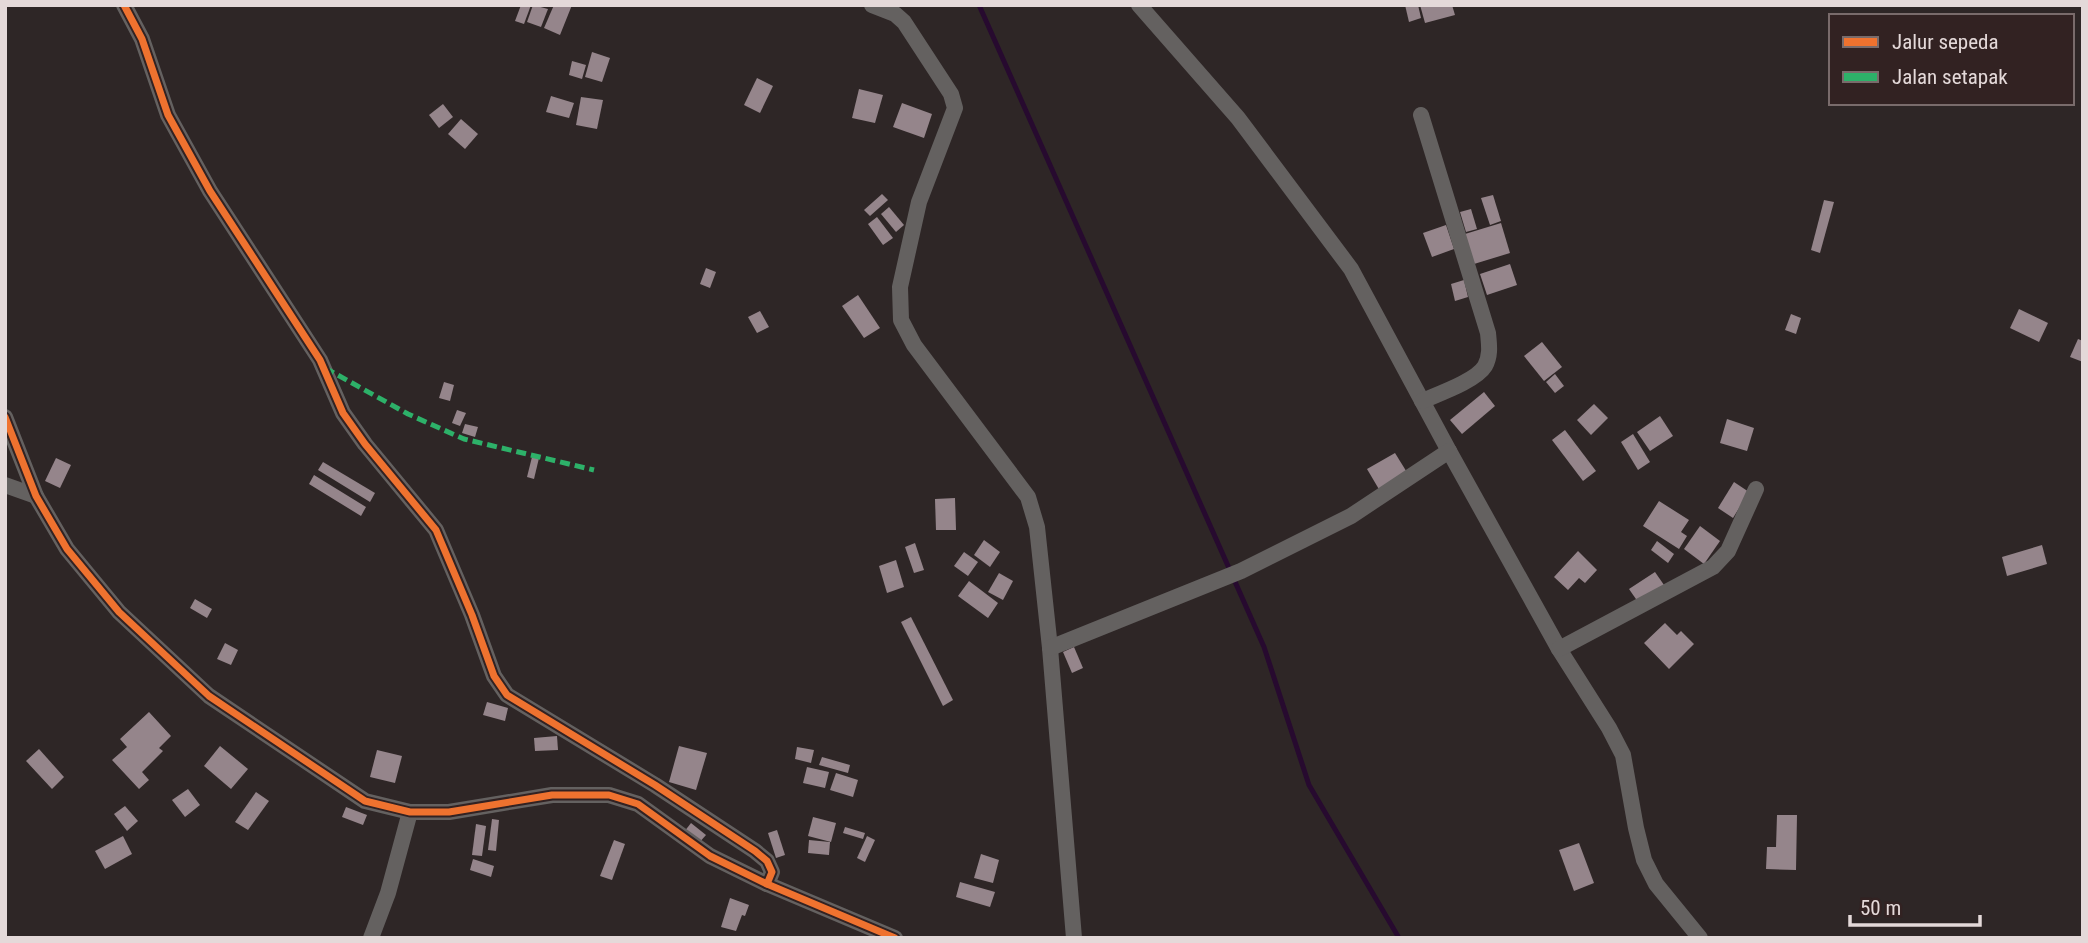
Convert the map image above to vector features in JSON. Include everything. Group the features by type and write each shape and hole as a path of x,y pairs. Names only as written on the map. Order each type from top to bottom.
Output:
{"street":[{"path":"124,5 142,39 168,115 210,191 320,360 343,413 436,530 494,676 507,695 655,785 755,851 767,861 772,872 767,884"},
{"path":"872,5 895,14 904,22 951,94 955,108 919,202 900,287 901,320 914,345 1028,497 1037,527 1074,938"},
{"path":"1139,5 1238,118 1351,269 1559,649 1609,728 1623,755 1644,860 1657,884 1700,938"},
{"path":"1421,115 1481,307 1490,353 1485,366 1477,375 1422,401"},
{"path":"5,417 36,496 67,549 119,612 209,696 365,801 410,812 449,812 552,795 609,795 638,804 710,856 767,884 895,938"},
{"path":"1050,648 1241,571 1351,516 1449,451"},
{"path":"5,485 36,496"},
{"path":"1559,649 1713,567 1728,551 1756,489"},
{"path":"371,938 388,893 410,812"}],"building":[{"path":"521,5 531,5 524,24 515,21"},
{"path":"533,5 548,9 541,27 527,22"},
{"path":"554,5 572,5 560,35 544,28"},
{"path":"1405,5 1418,5 1421,18 1409,22"},
{"path":"1420,5 1452,5 1455,15 1425,23"},
{"path":"592,52 610,58 602,82 585,77"},
{"path":"572,61 586,65 582,79 569,75"},
{"path":"757,78 773,86 760,113 744,105"},
{"path":"859,89 883,95 875,123 852,118"},
{"path":"551,96 574,103 569,118 546,112"},
{"path":"581,97 603,100 597,129 576,125"},
{"path":"902,103 932,114 924,138 893,127"},
{"path":"443,104 453,117 439,128 429,115"},
{"path":"461,119 478,134 465,149 448,134"},
{"path":"882,194 888,200 870,216 864,210"},
{"path":"1493,195 1501,221 1490,225 1481,198"},
{"path":"1824,200 1834,202 1820,253 1811,250"},
{"path":"889,207 904,225 896,232 881,214"},
{"path":"1471,209 1477,229 1466,232 1460,212"},
{"path":"877,217 893,238 883,245 868,224"},
{"path":"1501,223 1510,253 1474,264 1465,234"},
{"path":"1446,225 1454,249 1432,257 1423,233"},
{"path":"1510,264 1517,285 1487,295 1480,274"},
{"path":"706,268 716,272 710,288 700,284"},
{"path":"1464,280 1468,297 1455,301 1451,284"},
{"path":"858,295 880,328 864,338 842,306"},
{"path":"2019,309 2048,323 2039,342 2010,328"},
{"path":"760,311 769,327 757,333 748,317"},
{"path":"1791,314 1801,318 1796,334 1785,330"},
{"path":"2078,339 2083,341 2083,362 2070,357"},
{"path":"1542,342 1562,367 1544,381 1524,356"},
{"path":"1555,374 1564,386 1555,393 1546,382"},
{"path":"444,382 454,385 450,401 439,398"},
{"path":"1484,392 1495,406 1462,434 1450,420"},
{"path":"1594,404 1608,418 1591,435 1577,420"},
{"path":"457,410 466,413 460,426 452,423"},
{"path":"1660,416 1673,436 1650,451 1637,432"},
{"path":"1727,419 1754,428 1747,451 1720,443"},
{"path":"465,424 478,427 475,437 462,433"},
{"path":"1565,430 1596,471 1583,481 1552,440"},
{"path":"1633,434 1650,462 1638,470 1621,442"},
{"path":"1395,453 1408,474 1380,491 1367,469"},
{"path":"532,457 539,458 534,479 527,477"},
{"path":"56,458 71,465 60,488 45,481"},
{"path":"323,462 375,493 370,502 318,470"},
{"path":"314,475 366,507 361,516 309,484"},
{"path":"1734,482 1749,492 1733,518 1718,508"},
{"path":"955,498 956,530 936,530 935,499"},
{"path":"1659,501 1689,520 1681,532 1687,536 1679,549 1643,526"},
{"path":"1700,526 1720,541 1704,564 1684,549"},
{"path":"984,540 1000,552 990,567 974,555"},
{"path":"1657,541 1674,554 1668,563 1651,550"},
{"path":"915,543 924,570 914,573 905,547"},
{"path":"2042,545 2047,564 2007,576 2002,557"},
{"path":"1578,551 1597,570 1585,583 1579,578 1568,590 1554,577"},
{"path":"964,552 978,562 968,576 954,566"},
{"path":"896,560 904,587 887,593 879,566"},
{"path":"1655,572 1664,585 1638,602 1629,589"},
{"path":"999,573 1013,581 1003,600 988,592"},
{"path":"969,581 998,603 988,618 958,596"},
{"path":"195,599 212,609 207,618 190,608"},
{"path":"911,617 953,700 943,706 901,622"},
{"path":"1665,623 1677,635 1681,631 1694,644 1669,669 1644,643"},
{"path":"225,643 238,650 231,665 217,659"},
{"path":"1074,647 1083,668 1072,673 1063,652"},
{"path":"487,702 508,708 505,721 483,715"},
{"path":"149,712 171,736 159,748 163,751 142,772 149,780 139,789 112,760 127,747 120,739"},
{"path":"557,736 558,750 535,751 534,738"},
{"path":"220,746 248,769 231,789 204,766"},
{"path":"679,746 707,753 696,790 669,782"},
{"path":"797,747 814,750 811,763 795,759"},
{"path":"39,749 64,777 52,789 26,761"},
{"path":"377,750 402,756 395,783 370,777"},
{"path":"822,757 850,765 848,773 819,765"},
{"path":"807,767 829,772 825,788 803,783"},
{"path":"836,773 858,780 853,797 830,790"},
{"path":"188,789 200,805 185,817 172,800"},
{"path":"256,792 269,801 248,830 235,822"},
{"path":"125,806 138,821 127,831 114,814"},
{"path":"346,807 367,815 363,825 342,817"},
{"path":"1777,815 1797,815 1796,870 1766,869 1767,847 1776,847"},
{"path":"813,817 836,823 831,842 808,836"},
{"path":"492,819 499,820 496,851 488,850"},
{"path":"691,823 706,835 698,844 684,832"},
{"path":"476,824 486,826 482,856 472,855"},
{"path":"845,827 865,833 863,839 843,833"},
{"path":"777,830 785,855 776,858 768,833"},
{"path":"123,836 132,854 105,869 95,851"},
{"path":"867,836 875,840 865,862 857,858"},
{"path":"614,840 625,844 612,880 600,876"},
{"path":"809,840 830,842 829,855 808,853"},
{"path":"1579,843 1594,883 1574,891 1559,850"},
{"path":"981,854 999,860 993,883 974,878"},
{"path":"473,859 494,866 491,877 470,870"},
{"path":"960,882 995,892 990,907 956,897"},
{"path":"730,898 749,905 736,931 721,927"}],"waterway":[{"path":"979,5 1264,647 1309,785 1399,938"}],"marked path":[{"path":"325,368 408,414 464,439 594,470"}],"cycle path":[{"path":"124,5 142,39 168,115 210,191 320,360 343,413 436,530 494,676 507,695 655,785 755,851 767,861 772,872 767,884"},
{"path":"5,417 36,496 67,549 119,612 209,696 365,801 410,812 449,812 552,795 609,795 638,804 710,856 767,884 895,938"}]}
